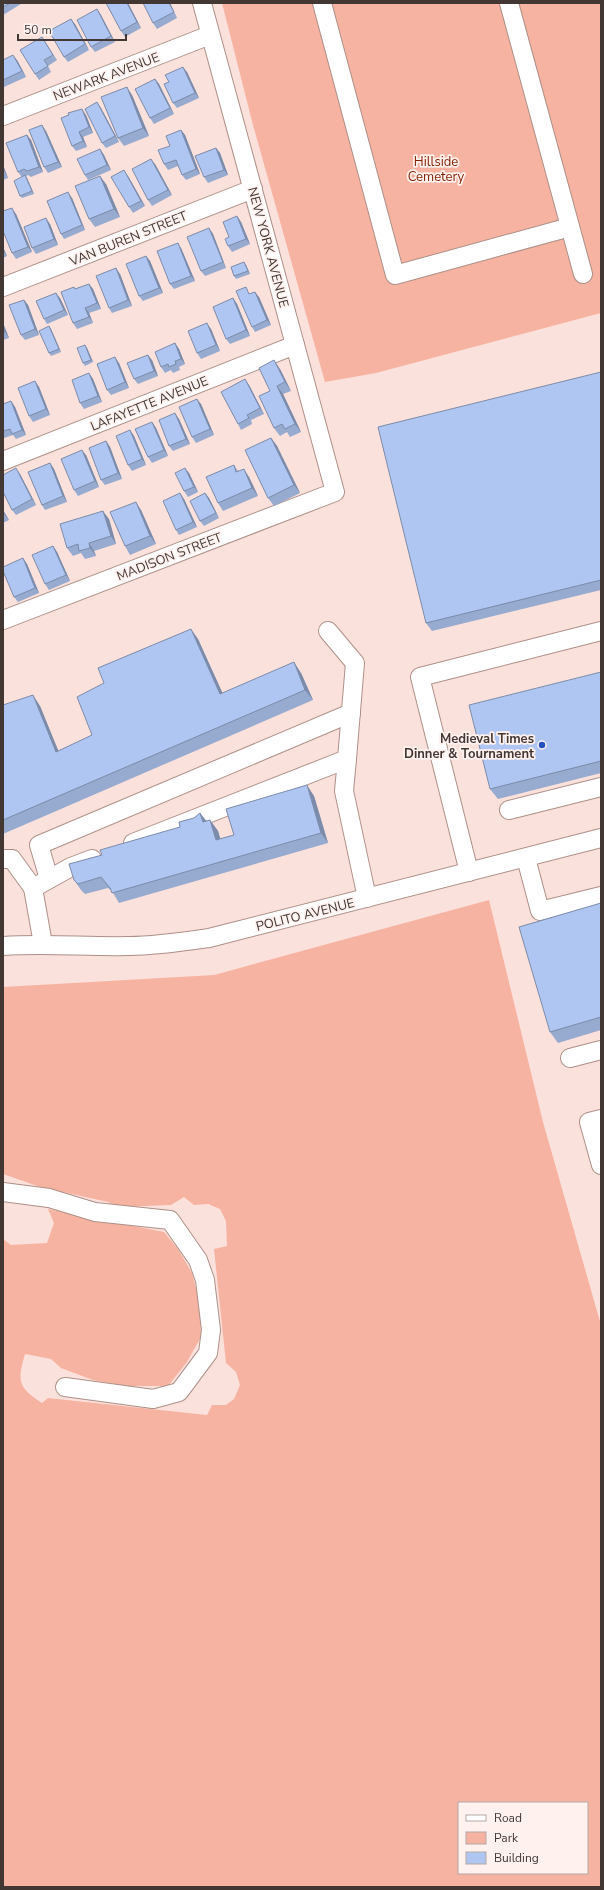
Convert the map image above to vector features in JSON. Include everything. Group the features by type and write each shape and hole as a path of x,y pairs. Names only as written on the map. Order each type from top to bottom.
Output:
{"street":[{"name":"NEW YORK AVENUE","path":"202,3 335,492"},
{"path":"322,3 395,275 570,226"},
{"path":"509,3 583,274"},
{"name":"NEWARK AVENUE","path":"3,116 210,36"},
{"name":"VAN BUREN STREET","path":"3,287 253,188"},
{"name":"LAFAYETTE AVENUE","path":"3,461 295,345"},
{"name":"MADISON STREET","path":"3,620 335,492"},
{"path":"328,631 355,663 344,791 367,898"},
{"path":"469,872 420,677 601,631"},
{"path":"43,944 39,845 351,713"},
{"path":"41,883 72,867 347,758"},
{"path":"509,810 601,787"},
{"name":"POLITO AVENUE","path":"3,946 43,944 128,946 165,945 209,938 601,840"},
{"path":"526,858 540,911 601,896"},
{"path":"3,859 12,860 41,883"},
{"path":"570,1058 601,1050"},
{"path":"601,1119 589,1122 601,1165"},
{"path":"3,1192 49,1198 95,1212 170,1220 198,1260 203,1274 211,1330 208,1353 179,1392 153,1399 65,1387"}],"green space":[{"name":"Hillside Cemetery","path":"222,3 601,3 601,313 376,373 325,382 253,125"},
{"path":"489,900 543,1122 601,1325 601,1887 3,1887 3,1239 11,1245 47,1243 54,1223 48,1209 164,1232 178,1249 192,1273 200,1303 201,1337 187,1362 168,1386 125,1386 93,1380 61,1368 51,1359 25,1354 21,1371 22,1383 28,1393 42,1403 48,1398 207,1415 212,1405 226,1405 234,1399 240,1385 236,1372 226,1363 214,1249 227,1246 226,1221 220,1209 208,1204 194,1205 184,1197 171,1205 118,1207 108,1202 40,1187 3,1174 3,987 214,975"}],"building":[{"path":"3,3 10,3 3,7"},
{"path":"106,3 127,3 137,22 121,31"},
{"path":"143,3 169,3 174,12 153,23"},
{"path":"97,9 111,36 91,47 77,20"},
{"path":"71,19 85,44 64,57 49,31"},
{"path":"42,37 53,55 44,60 48,66 35,74 20,50"},
{"path":"13,55 22,71 3,80 3,60"},
{"path":"183,67 195,93 173,103 164,84 169,82 165,75"},
{"path":"155,79 170,108 150,118 135,89"},
{"path":"127,87 143,128 118,138 101,97"},
{"path":"97,102 115,136 102,143 85,109"},
{"path":"82,109 89,127 79,132 83,141 72,146 61,118 69,115 68,113"},
{"path":"42,125 58,162 44,167 29,130"},
{"path":"181,130 196,169 182,175 176,160 164,164 158,150 170,146 166,136"},
{"path":"27,135 39,167 27,171 24,169 18,172 6,143"},
{"path":"216,148 224,170 204,177 195,156"},
{"path":"100,149 107,165 85,175 77,159"},
{"path":"151,159 168,190 148,200 132,169"},
{"path":"124,170 141,201 129,207 111,177"},
{"path":"25,175 32,191 20,196 14,181"},
{"path":"100,176 114,209 89,219 75,186"},
{"path":"68,192 82,225 61,234 47,201"},
{"path":"12,208 28,247 12,253 3,231 3,211"},
{"path":"237,216 246,239 228,246 225,239 229,237 223,222"},
{"path":"46,218 54,239 32,248 24,227"},
{"path":"209,228 223,262 201,271 187,237"},
{"path":"178,243 191,276 170,284 157,251"},
{"path":"146,256 159,288 139,296 126,264"},
{"path":"244,262 248,271 234,276 231,267"},
{"path":"116,268 128,300 109,308 96,276"},
{"path":"89,284 97,303 85,308 89,317 73,323 61,292 74,287 75,289"},
{"path":"246,287 249,294 255,292 267,320 252,327 236,291"},
{"path":"56,293 64,310 44,319 36,301"},
{"path":"233,298 246,330 226,339 213,307"},
{"path":"24,300 35,329 21,335 9,305"},
{"path":"207,323 216,345 197,353 188,331"},
{"path":"49,326 59,349 49,353 39,331"},
{"path":"175,343 181,359 175,361 176,364 169,367 168,364 161,367 155,352"},
{"path":"85,345 91,360 83,363 77,348"},
{"path":"148,355 154,371 134,379 127,363"},
{"path":"115,357 125,382 107,390 97,364"},
{"path":"274,360 285,382 277,386 295,424 285,429 282,424 274,428 259,396 270,391 259,368"},
{"path":"601,372 601,580 426,623 378,427"},
{"path":"89,373 98,396 80,403 72,380"},
{"path":"245,379 260,408 247,415 249,418 238,424 221,392"},
{"path":"35,381 46,409 29,416 18,388"},
{"path":"197,399 210,429 192,437 179,407"},
{"path":"11,401 22,430 12,434 10,429 3,431 3,404"},
{"path":"175,413 186,439 169,446 159,420"},
{"path":"152,422 164,450 148,457 135,429"},
{"path":"130,430 142,459 128,465 116,436"},
{"path":"271,438 294,485 268,498 245,450"},
{"path":"106,441 118,473 101,480 89,448"},
{"path":"82,450 95,481 74,490 61,459"},
{"path":"50,463 63,496 42,505 28,472"},
{"path":"234,465 236,472 244,469 252,488 218,503 206,477"},
{"path":"16,468 32,499 12,510 3,492 3,475"},
{"path":"185,468 194,487 184,491 175,473"},
{"path":"180,493 193,522 176,530 163,501"},
{"path":"205,493 216,513 200,521 190,501"},
{"path":"136,502 150,536 125,546 110,512"},
{"path":"103,511 111,536 89,543 90,548 79,551 78,544 67,548 60,524"},
{"path":"53,546 66,575 45,584 32,555"},
{"path":"23,558 35,588 14,597 3,571 3,567"},
{"path":"191,629 220,694 294,662 305,690 3,820 3,705 33,695 56,752 92,735 77,697 104,683 98,668"},
{"name":"Medieval Times Dinner & Tournament","path":"601,672 601,761 490,789 469,705"},
{"path":"307,785 321,833 112,893 101,877 78,884 74,880 69,864 102,855 100,850 180,827 179,822 194,818 200,813 203,822 210,820 216,840 234,835 226,809"},
{"path":"601,903 601,1017 550,1032 519,927"}],"place":[{"name":"Medieval Times Dinner & Tournament","path":"542,745"}]}
